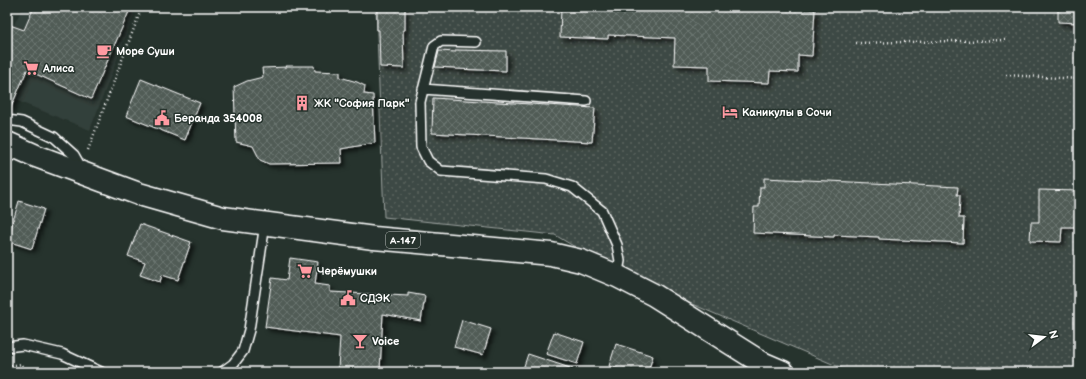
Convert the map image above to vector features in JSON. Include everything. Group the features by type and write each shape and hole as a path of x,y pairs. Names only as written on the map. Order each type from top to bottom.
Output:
{"main road":[{"name":"А-147","path":"10,150 86,165 139,194 223,218 374,238 551,254 581,261 617,276 654,295 762,363 783,372"}],"lane":[{"path":"476,42 441,41 434,46 420,102 421,147 428,161 441,171 546,179 572,186 602,211 618,245 620,261 617,276"},
{"path":"423,89 586,101"},
{"path":"7,120 22,122 54,137 86,165"},
{"path":"224,371 234,364 243,350 249,330 265,224"},
{"path":"7,347 23,345 62,354 101,372"}],"path":[{"path":"86,165 142,7"},
{"path":"856,43 1007,40"},
{"path":"1006,75 1079,79"},
{"path":"7,366 22,364 24,372"}],"shaded area":[{"path":"23,7 137,7 90,130 7,97 7,38"},
{"name":"Каникулы в Сочи","path":"376,7 1079,7 1079,372 851,372 617,272 555,235 384,217"}],"building":[{"path":"34,7 131,7 91,99 27,70 7,114 7,24 24,30"},
{"path":"377,7 405,7 405,30 403,30 404,68 380,67"},
{"path":"561,7 800,7 800,9 815,10 812,56 798,55 798,72 770,71 769,83 709,81 709,66 674,65 675,38 608,35 608,39 560,37"},
{"path":"1058,7 1079,7 1079,23 1058,22"},
{"path":"456,50 506,51 506,71 435,67 439,51 456,52"},
{"name":"ЖК \"София Парк\"","path":"286,66 314,66 315,71 340,72 340,77 365,86 364,94 373,95 375,143 341,149 342,163 269,164 260,160 253,146 236,142 234,87 247,81 263,77 262,68 287,67"},
{"path":"141,79 200,103 185,140 126,116"},
{"path":"433,98 595,108 592,142 432,133"},
{"path":"764,178 958,187 957,195 960,195 959,218 964,218 963,243 879,239 879,237 834,235 834,237 753,233 754,207 759,207 760,187 764,187"},
{"path":"1039,190 1079,191 1079,227 1062,227 1061,242 1030,241 1031,222 1039,222"},
{"path":"19,201 44,209 32,249 7,241"},
{"path":"140,224 191,242 178,280 162,275 160,282 140,275 145,262 128,256"},
{"path":"290,258 318,262 315,284 330,286 330,292 408,296 408,293 425,296 421,321 383,314 380,371 365,370 364,372 341,372 341,369 338,369 340,337 265,327 272,278 287,280"},
{"path":"462,320 491,329 483,355 454,347"},
{"path":"554,332 584,342 577,364 546,354"},
{"path":"616,344 653,356 648,372 628,372 609,366"},
{"path":"528,354 573,369 572,372 522,372"}],"place":[{"name":"Море Суши","path":"104,51"},
{"name":"Алиса","path":"31,68"},
{"name":"ЖК \"София Парк\"","path":"302,103"},
{"name":"Каникулы в Сочи","path":"730,112"},
{"name":"Беранда 354008","path":"162,118"},
{"name":"Черёмушки","path":"305,271"},
{"name":"СДЭК","path":"348,298"},
{"name":"Voice","path":"360,341"}]}
